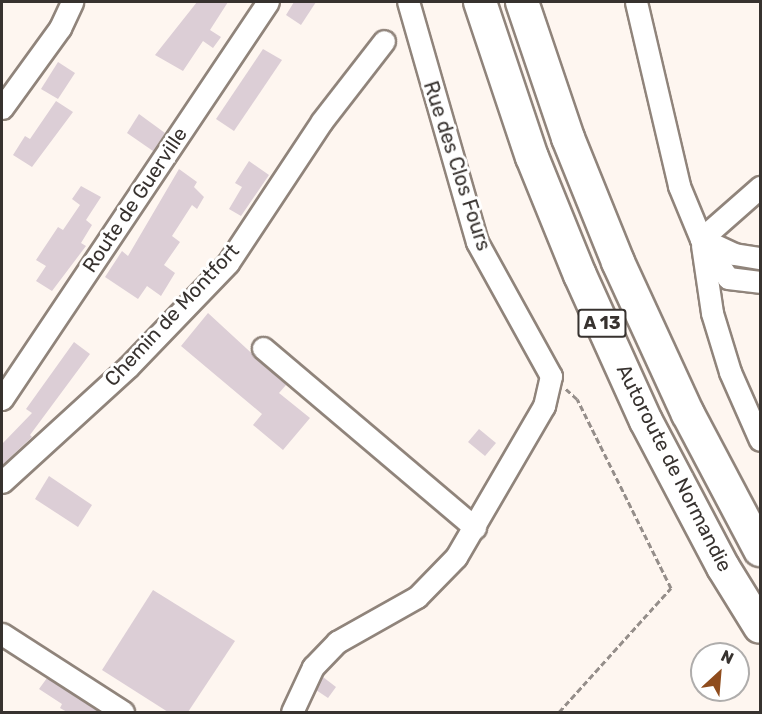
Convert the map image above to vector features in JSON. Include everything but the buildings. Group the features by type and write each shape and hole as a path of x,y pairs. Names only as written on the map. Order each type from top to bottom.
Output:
{"highway":[{"name":"Autoroute de Normandie","path":"480,2 532,158 646,422 723,567 760,627"},
{"name":"Autoroute de Normandie","path":"522,2 568,138 618,262 688,414 760,550"}],"street":[{"path":"2,108 60,28 72,2"},
{"name":"Route de Guerville","path":"2,399 268,2"},
{"name":"Rue des Clos Fours","path":"408,2 477,242 551,376"},
{"path":"636,2 680,186 701,239 728,278 760,282"},
{"name":"Chemin de Montfort","path":"2,482 128,368 228,262 322,121 384,41"},
{"path":"701,239 760,187"},
{"path":"701,239 734,254 760,258"},
{"path":"701,239 712,313 729,372 760,440"},
{"path":"263,348 475,528"},
{"path":"292,712 313,667 337,642 417,597 456,557 475,528 544,406 551,376"},
{"path":"2,634 123,712"}],"path":[{"path":"551,376 578,399 671,588 559,712"}]}
